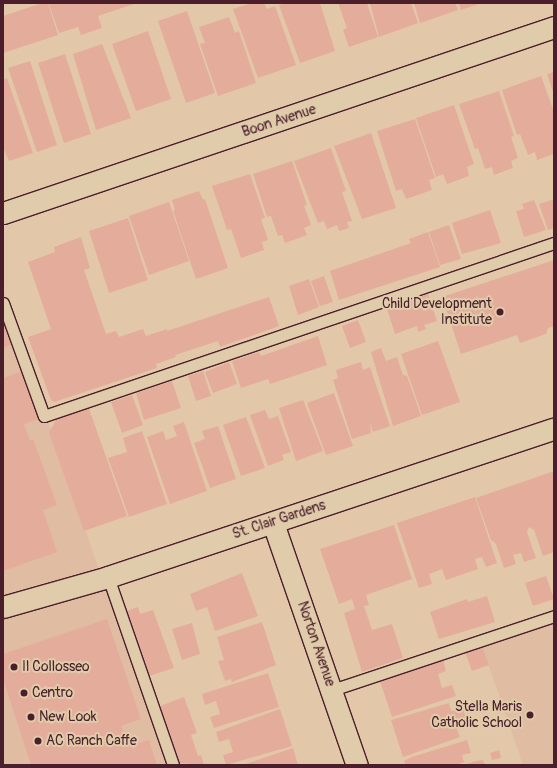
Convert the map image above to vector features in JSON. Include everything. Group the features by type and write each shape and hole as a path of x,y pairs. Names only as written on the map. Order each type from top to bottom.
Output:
{"street":[{"name":"Boon Avenue","path":"3,213 554,27"},
{"name":"St. Clair Gardens","path":"3,607 108,576 273,523 554,429"},
{"name":"Norton Avenue","path":"273,523 357,765"}],"lane":[{"path":"3,303 44,416 554,243"},
{"path":"108,576 173,765"},
{"path":"332,690 554,616"}],"shaded area":[{"path":"3,290 166,765 3,765"},
{"name":"Stella Maris Catholic School","path":"554,622 554,765 523,765 482,646"}],"building":[{"path":"42,3 48,3 58,35 3,53 3,16"},
{"path":"137,3 98,16 102,28 81,35 78,27 59,33 49,4"},
{"path":"252,3 264,3 267,9 275,6 296,65 258,78 233,9"},
{"path":"286,3 320,3 335,51 300,63 279,5"},
{"path":"338,3 367,3 378,37 349,47 343,30 347,28"},
{"path":"370,3 411,3 418,23 379,37"},
{"path":"414,3 455,3 458,10 420,23"},
{"path":"459,3 481,3 461,10"},
{"path":"187,11 215,93 186,103 158,21"},
{"path":"229,17 235,33 239,31 256,83 218,96 200,44 205,43 199,27"},
{"path":"148,31 171,99 136,111 112,44"},
{"path":"102,44 131,118 96,130 73,54"},
{"path":"65,54 91,134 64,143 38,63"},
{"path":"30,61 57,145 37,152 8,68"},
{"path":"554,72 554,95 547,74"},
{"path":"541,76 554,112 554,154 537,160 535,152 528,155 520,134 517,135 502,90"},
{"path":"7,78 33,153 9,161 3,147 3,80"},
{"path":"499,91 514,136 511,137 518,158 511,161 513,168 494,175 492,167 485,169 478,148 475,149 459,104"},
{"path":"454,105 474,164 467,167 469,176 447,184 443,174 436,177 416,118"},
{"path":"415,119 435,178 429,180 432,190 406,199 402,189 396,191 377,131"},
{"path":"371,133 396,208 362,219 334,146"},
{"path":"331,148 346,191 342,192 352,221 347,222 349,228 339,231 337,225 327,229 324,221 318,223 294,161"},
{"path":"292,161 307,205 304,206 311,225 304,228 307,235 285,243 282,235 278,236 271,216 267,217 253,174"},
{"path":"250,174 265,218 261,219 268,240 262,242 264,250 241,258 231,229 227,230 212,186"},
{"path":"199,191 203,200 205,199 228,268 196,279 173,211 175,210 172,200"},
{"path":"554,199 554,228 548,230 539,204"},
{"path":"534,200 546,230 524,237 516,211 524,209 522,204"},
{"path":"169,202 189,261 149,275 129,216"},
{"path":"490,210 501,243 462,254 452,223"},
{"path":"128,218 148,280 109,293 89,231"},
{"path":"449,225 461,259 440,265 429,232"},
{"path":"428,232 440,267 339,300 330,271 411,243 409,239"},
{"path":"81,237 90,268 84,270 106,334 116,331 119,337 143,329 146,336 167,329 167,331 269,297 279,326 220,347 218,341 175,355 176,357 156,364 157,368 54,402 51,400 28,337 51,329 28,262 55,252 54,247"},
{"name":"Child Development Institute","path":"554,260 554,326 548,328 546,334 520,343 517,335 461,354 442,297"},
{"path":"324,276 333,302 320,306 311,281"},
{"path":"309,279 319,307 298,315 289,286"},
{"path":"428,294 437,321 424,325 426,329 418,332 417,326 395,334 387,309"},
{"path":"3,316 13,344 3,348"},
{"path":"358,320 366,342 350,348 342,326"},
{"path":"318,336 327,365 270,384 268,379 241,388 232,361 259,352 261,356"},
{"path":"438,341 460,402 422,415 401,354"},
{"path":"381,348 386,361 397,357 403,375 407,376 421,416 393,426 371,352"},
{"path":"229,362 237,384 213,393 205,372"},
{"path":"361,362 363,370 370,367 390,426 373,432 370,423 371,433 352,439 333,380 338,378 336,370"},
{"path":"22,371 39,419 24,424 30,441 33,439 57,505 43,510 57,552 3,571 3,378"},
{"path":"203,371 211,396 196,401 188,376"},
{"path":"172,381 181,408 144,420 136,393"},
{"path":"334,393 353,446 326,455 307,403"},
{"path":"132,395 143,425 122,433 111,402"},
{"path":"303,400 323,451 296,461 279,408"},
{"path":"88,406 127,516 84,531 49,433 58,416"},
{"path":"265,410 269,419 278,416 291,452 282,455 284,460 268,466 250,415"},
{"path":"246,417 265,468 241,476 223,425"},
{"path":"184,422 207,491 170,504 147,437 163,431 166,440 177,436 173,426"},
{"path":"218,426 236,479 210,488 194,443 205,439 202,431"},
{"path":"142,431 167,504 129,517 108,458 127,452 123,438"},
{"path":"554,471 554,552 543,556 534,530 529,527 527,532 536,558 524,562 521,553 513,555 516,564 504,568 496,544 491,540 476,498"},
{"path":"475,497 497,563 486,567 482,557 475,559 478,569 446,580 442,569 429,574 432,584 419,588 397,523"},
{"path":"394,525 412,579 366,595 369,605 364,606 372,630 392,624 403,658 362,672 344,613 355,609 352,599 339,604 320,549"},
{"path":"242,573 258,616 215,631 207,607 196,611 190,594"},
{"path":"546,576 554,599 533,606 525,583"},
{"path":"487,596 495,622 439,639 430,612 467,599 468,602"},
{"path":"138,607 140,614 153,610 174,668 146,677 123,612"},
{"path":"107,619 141,719 121,726 130,746 149,740 157,765 31,765 3,679 3,654"},
{"path":"262,622 276,665 232,682 231,679 225,681 218,661 224,660 217,637"},
{"path":"192,623 200,654 182,660 172,629"},
{"path":"482,646 489,665 472,671 465,652"},
{"path":"443,659 446,671 438,674 442,688 452,685 456,696 392,717 380,681"},
{"path":"268,673 279,707 214,728 210,717 220,714 216,701 205,705 202,694"},
{"path":"184,697 197,733 191,735 198,756 201,755 204,765 177,763 170,741 172,741 160,706"},
{"path":"449,703 451,711 463,708 468,726 457,729 460,737 403,757 391,720"},
{"path":"280,709 292,746 226,765 223,755 233,752 229,739 219,742 216,732"},
{"path":"467,740 471,753 462,755 464,762 456,765 406,765 404,761 412,757"},
{"path":"293,748 298,765 243,765"},
{"path":"499,750 501,758 492,760 490,753"},
{"path":"483,760 485,765 464,765 476,761"}],"place":[{"name":"Child Development Institute","path":"500,312"},
{"name":"Il Collosseo","path":"14,667"},
{"name":"Centro","path":"24,693"},
{"name":"Stella Maris Catholic School","path":"530,715"},
{"name":"New Look","path":"31,717"},
{"name":"AC Ranch Caffe","path":"38,741"}]}
